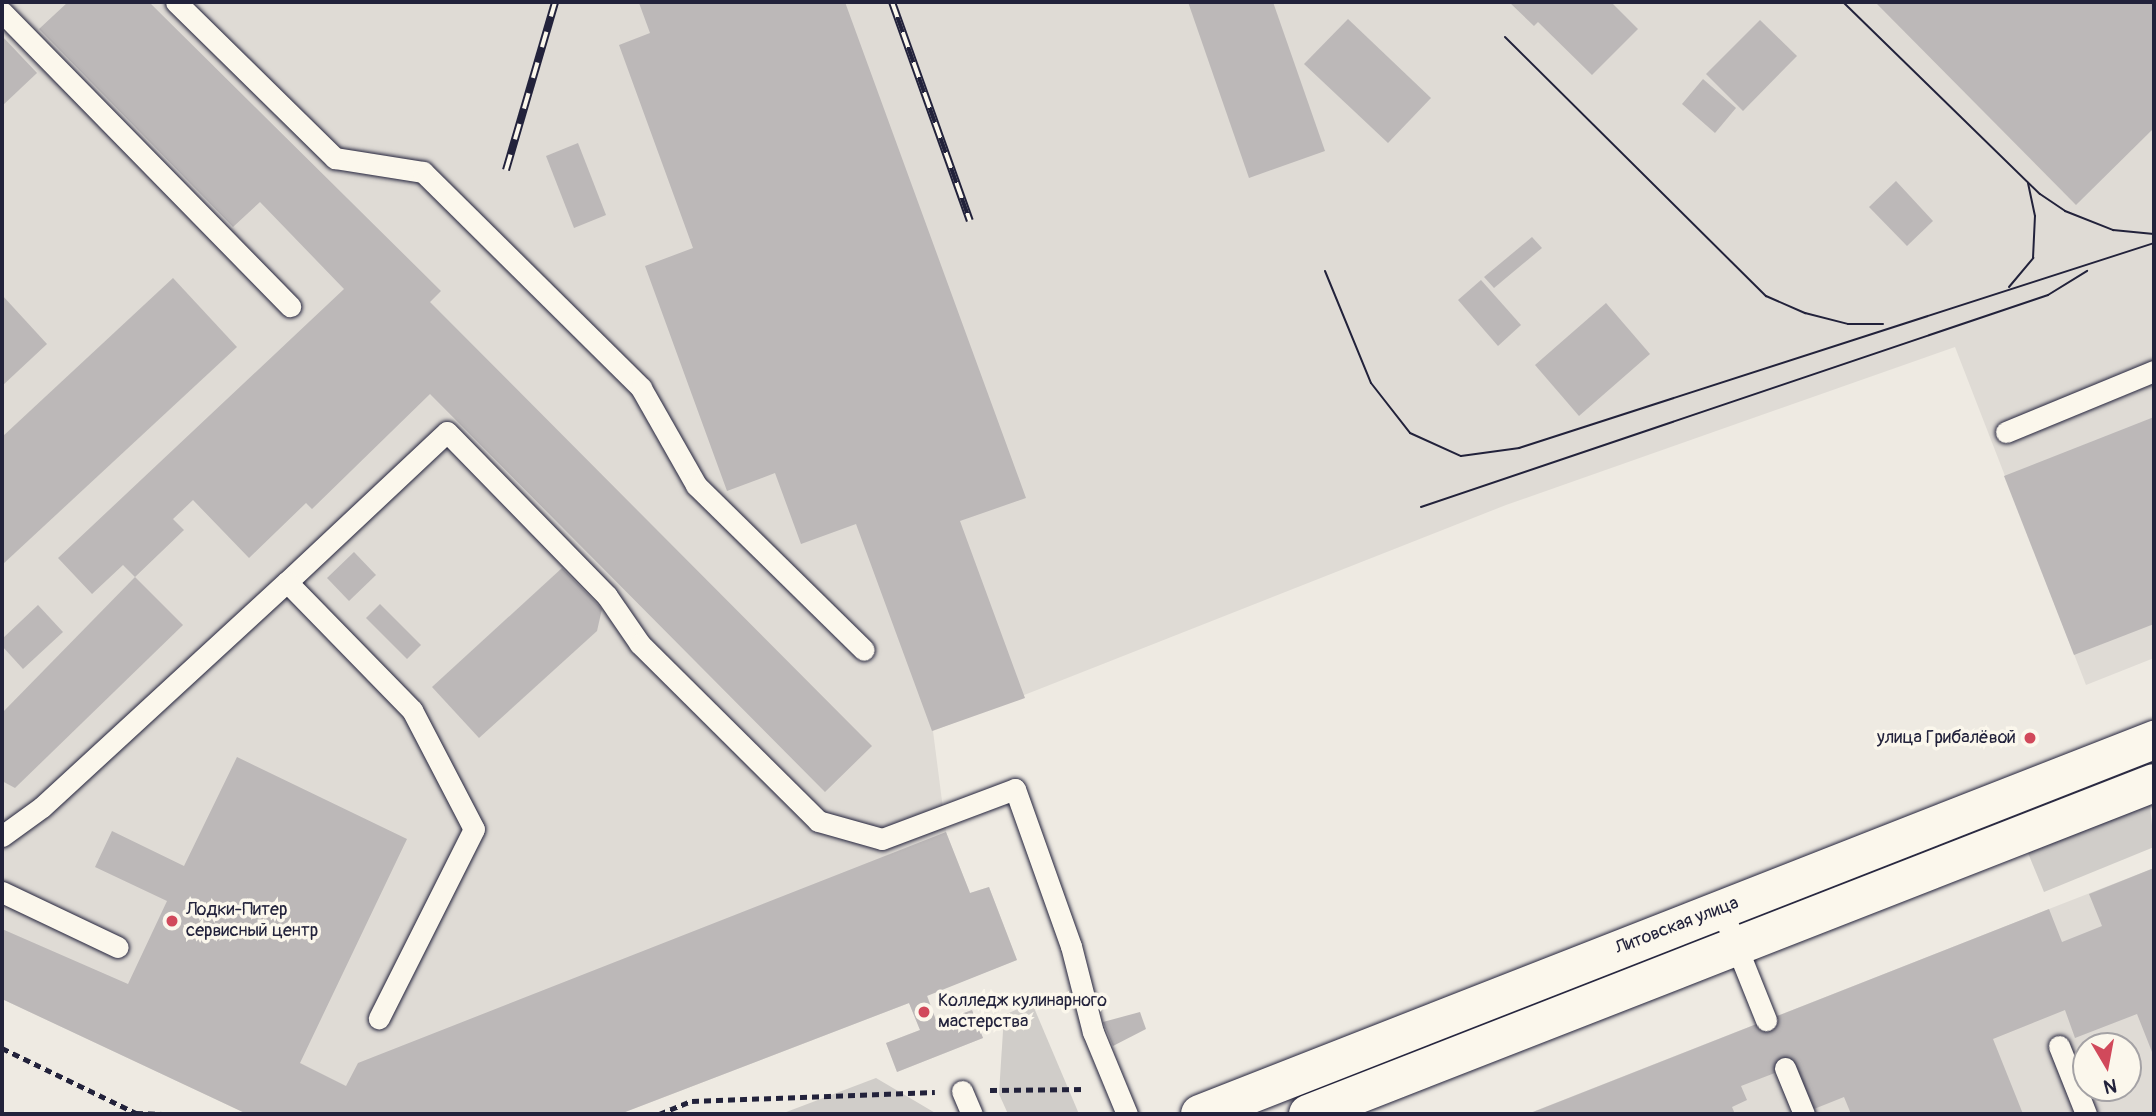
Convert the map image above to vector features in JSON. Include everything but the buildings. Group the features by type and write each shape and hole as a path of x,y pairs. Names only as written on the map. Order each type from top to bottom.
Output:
{"street":[{"name":"Литовская улица","path":"1200,1114 2154,740"},
{"path":"1308,1114 1347,1107 1736,947 2154,783"}],"lane":[{"path":"176,2 335,158 423,172 641,388 696,485 864,650"},
{"path":"2,12 290,306"},
{"path":"2006,432 2154,371"},
{"path":"2,836 42,807 447,432 607,596 640,644 818,821 883,839 1015,789 1071,946 1093,1032 1127,1114"},
{"path":"287,582 412,710 474,829 379,1018"},
{"path":"2,892 118,947"},
{"path":"1721,908 1766,1020"},
{"path":"2059,1046 2086,1114"},
{"path":"1329,1063 1347,1107"},
{"path":"1786,1068 1804,1114"},
{"path":"962,1091 972,1114"}],"path":[{"path":"2,1048 136,1113 169,1114"},
{"path":"659,1114 692,1101 1116,1088"}],"shaded area":[{"path":"2,2 2154,2 2154,658 2086,685 1955,347 1506,505 933,731 946,832 970,893 989,887 1017,960 927,995 937,1023 972,1010 983,1038 897,1072 886,1043 920,1030 909,1003 620,1114 247,1114 2,999"},
{"path":"2150,804 2154,847 2044,892 2028,853"},
{"path":"2154,868 2154,1114 1527,1114"},
{"path":"1032,1003 1079,1114 1008,1114 999,1094 1004,1015"},
{"path":"876,1078 937,1114 781,1114"}],"tram line":[{"path":"1843,2 2040,194 2065,211 2113,230 2154,234"},
{"path":"1505,37 1766,296 1805,313 1848,324 1883,324"},
{"path":"2009,287 2033,258 2035,216 2028,183"},
{"path":"1325,271 1371,383 1410,433 1461,456 1519,448 2154,243"},
{"path":"1421,507 2048,295 2087,271"}],"railway":[{"path":"506,170 555,2"},
{"path":"892,2 970,221"}],"place":[{"name":"улица Грибалёвой","path":"2030,738"},
{"name":"Лодки-Питер сервисный центр","path":"172,921"},
{"name":"Колледж кулинарного мастерства","path":"924,1012"}]}
